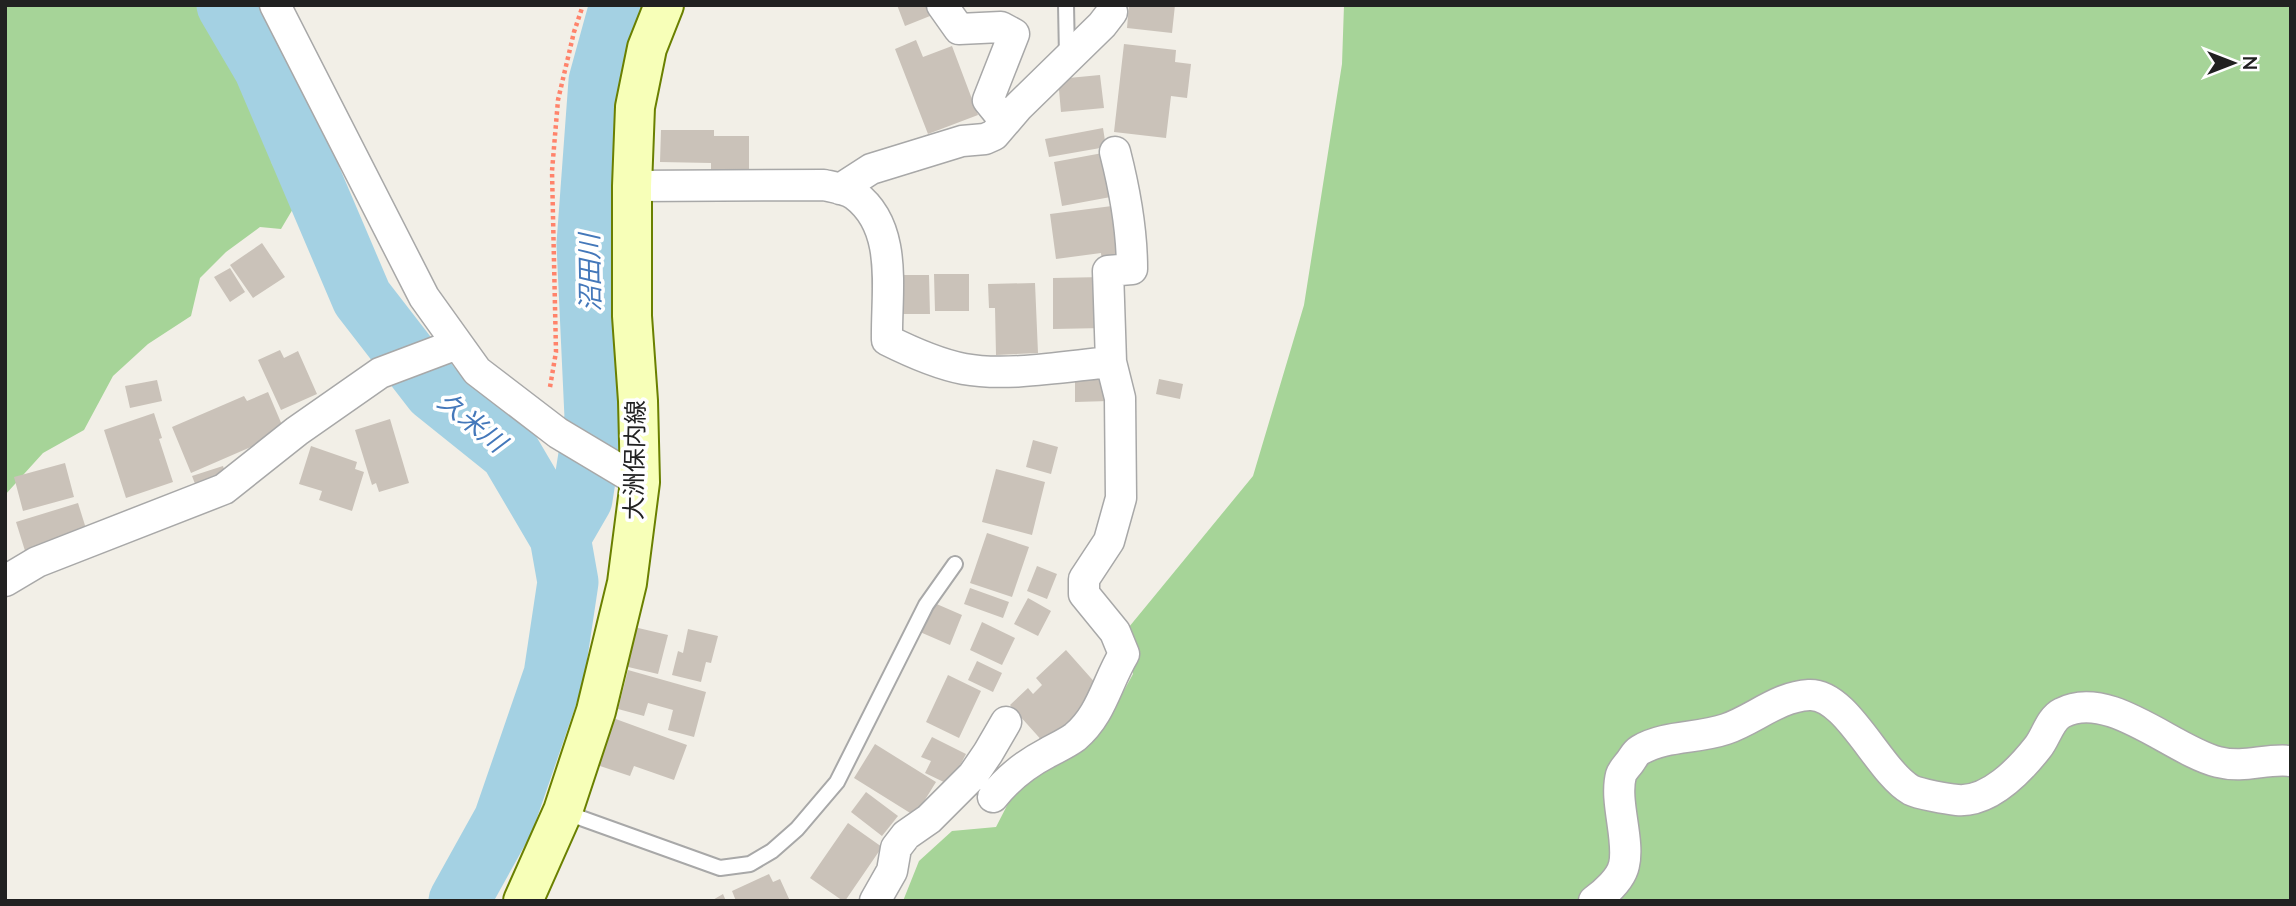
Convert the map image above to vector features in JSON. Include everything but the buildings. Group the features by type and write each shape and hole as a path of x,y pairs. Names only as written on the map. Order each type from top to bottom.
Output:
{"main road":[{"name":"大洲保内線","path":"523,901 563,811 596,711 627,583 631,478 638,401 632,316 635,107 647,48 664,5"}],"street":[{"path":"275,5 424,297 477,371 547,425 631,478"},
{"path":"942,5 959,29 1001,27 1014,34 989,100 1005,121"},
{"path":"840,189 871,169 962,141 985,139 993,135 1112,12"},
{"path":"993,797 1003,783 1029,762 1074,738 1097,713 1110,676 1124,654 1115,632 1084,594 1084,579 1109,541 1121,498 1120,398 1111,362 1108,271 1132,268 1126,196 1115,152"},
{"path":"632,186 824,185 840,189 853,194 874,214 887,249 887,340 914,353 964,369 1005,371 1111,362"},
{"path":"5,581 37,562 224,489 297,431 380,373 457,344"},
{"path":"1594,901 1607,892 1624,866 1621,775 1637,752 1666,739 1703,737 1730,728 1781,700 1811,694 1837,706 1878,758 1911,790 1959,800 1987,795 2013,774 2039,746 2060,714 2082,706 2144,724 2185,748 2215,761 2241,766 2276,759 2291,761"},
{"path":"875,901 892,872 896,848 906,835 929,818 973,775 1006,722"}],"lane":[{"path":"1066,5 1067,61"},
{"path":"563,811 720,868 750,864 772,851 797,829 836,782 926,605 955,564"}],"path":[{"path":"547,425 556,352 552,171 558,100 583,5"}],"green space":[{"path":"5,5 217,5 249,58 272,164 297,202 281,229 260,227 226,252 200,278 191,316 148,344 113,376 84,430 43,453 5,495"},
{"path":"1344,5 2291,5 2291,901 903,901 919,861 952,831 996,827 1015,790 1074,751 1110,716 1133,674 1129,627 1253,476 1304,305 1342,64"}],"waterway":[{"name":"久米川","path":"227,5 264,68 362,298 434,391 510,452 560,537 568,582 554,675 504,820 459,901"},
{"name":"沼田川","path":"560,537 582,499 595,417 587,244 599,81 620,5"}]}
